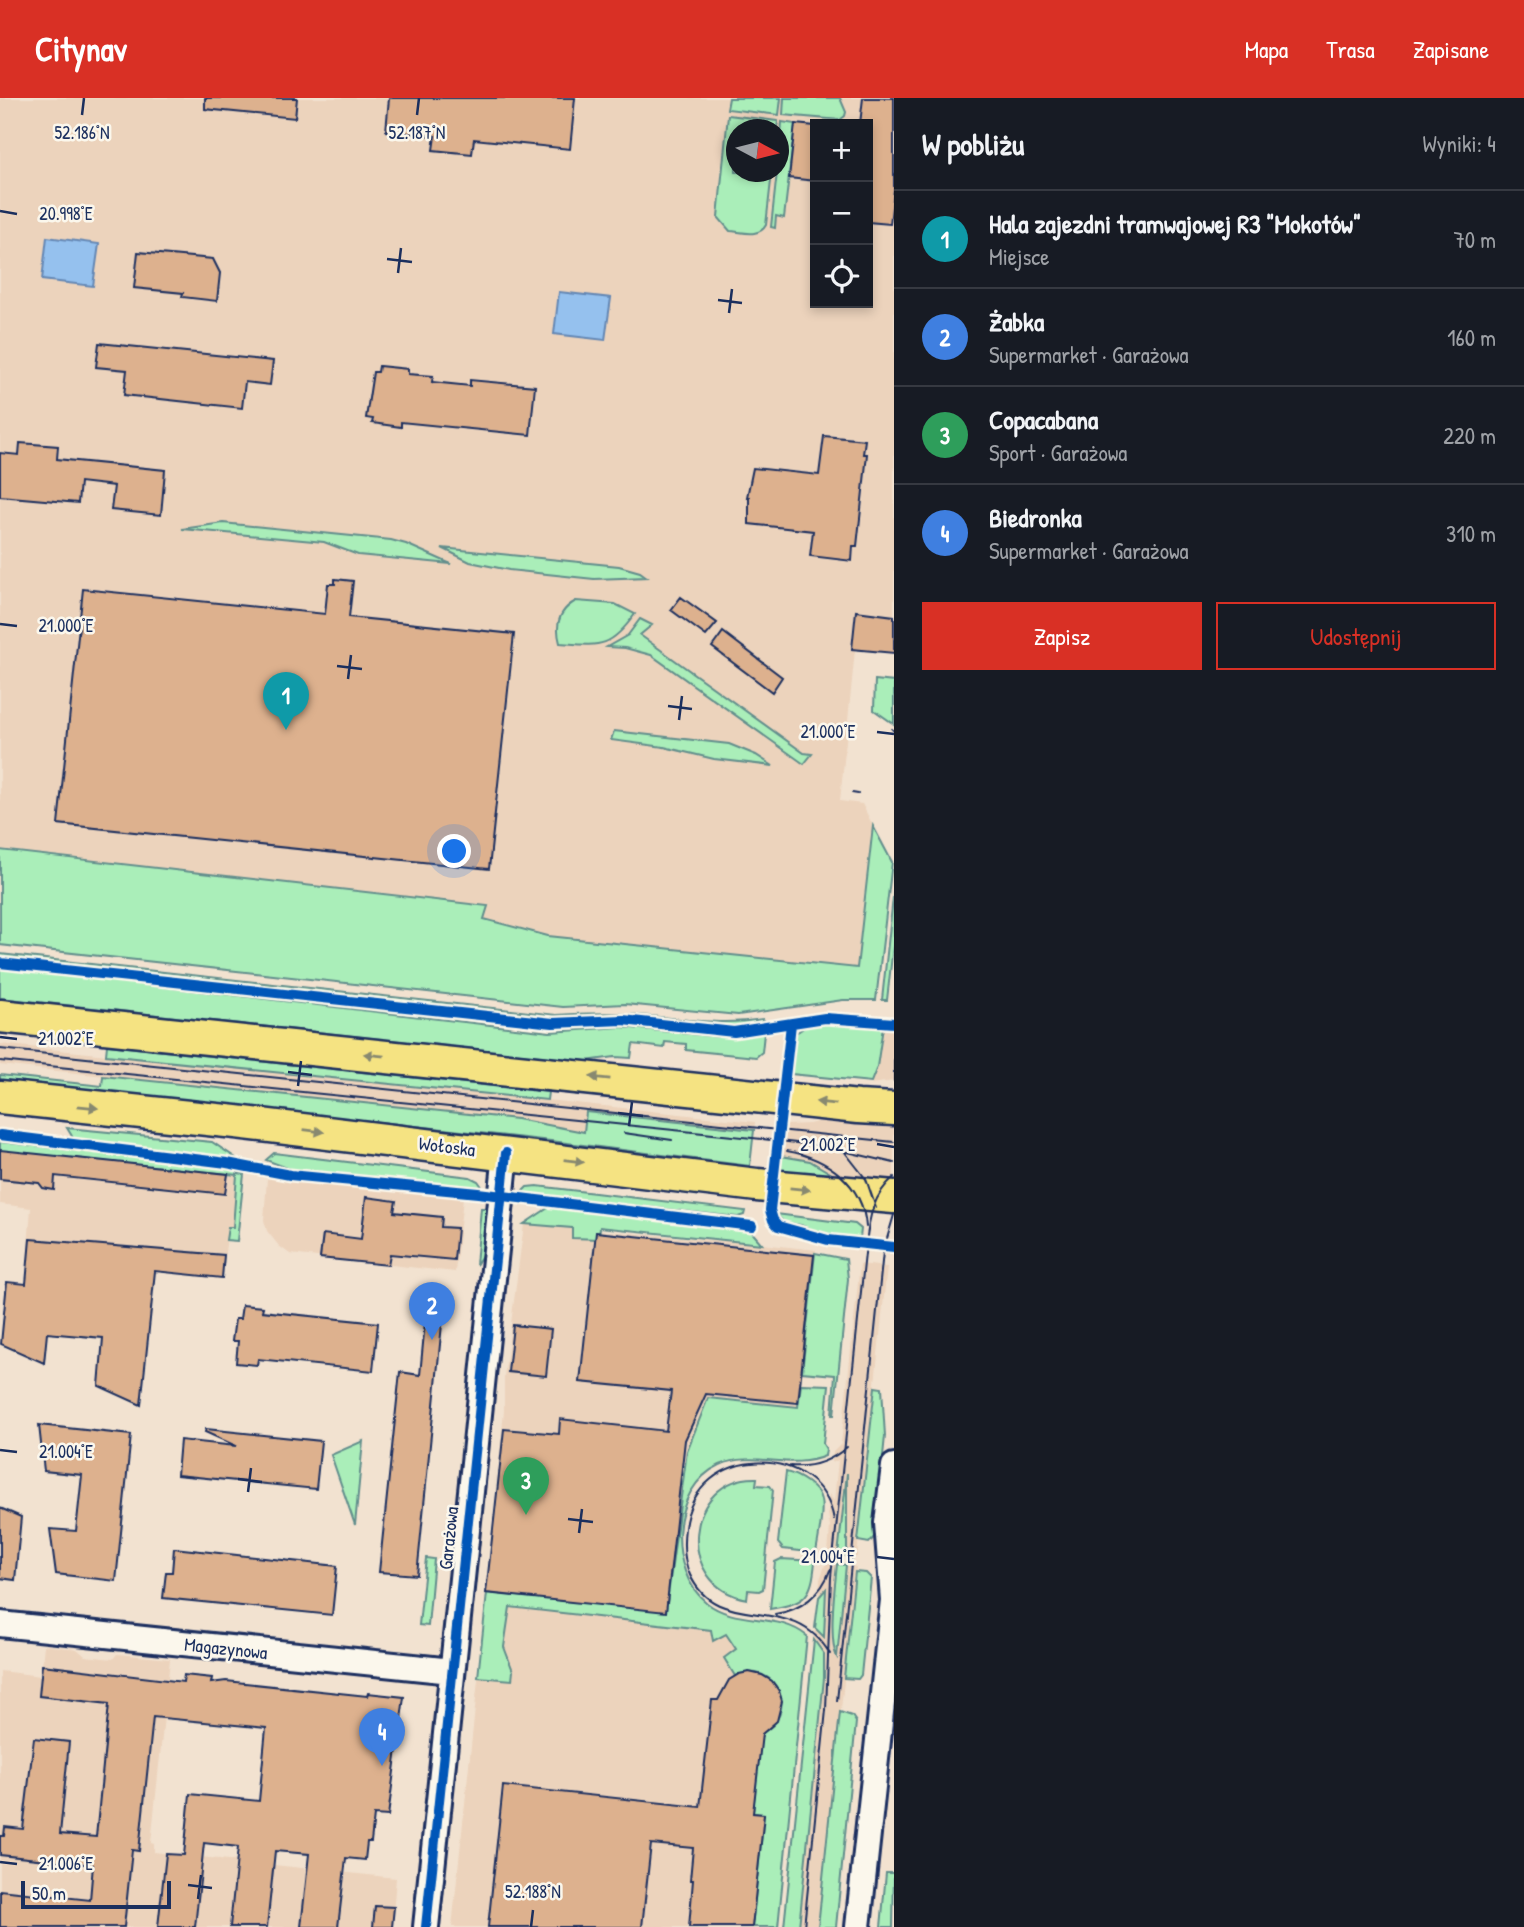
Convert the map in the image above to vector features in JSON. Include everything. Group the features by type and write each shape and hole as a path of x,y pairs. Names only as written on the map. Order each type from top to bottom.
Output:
{"main road":[{"path":"0,1016 894,1109"},
{"name":"Wołoska","path":"0,1097 506,1153 757,1185 894,1197"}],"street":[{"name":"Garażowa","path":"426,1927 506,1153"},
{"path":"858,1927 893,1598 887,1522 894,1466"},
{"name":"Magazynowa","path":"0,1624 452,1671"}],"shaded area":[{"path":"0,98 894,98 894,653 855,650 840,801 862,804 873,826 858,968 548,936 0,871"},
{"path":"883,1027 894,1028 894,1081 870,1084 877,1067"},
{"path":"0,1044 755,1122 754,1130 587,1112 584,1132 517,1119 0,1065"},
{"path":"829,1119 894,1123 894,1182 839,1179 817,1164 781,1156 786,1125 809,1124"},
{"path":"0,1150 238,1175 233,1227 228,1227 222,1279 27,1259 31,1208 0,1204"},
{"path":"267,1178 463,1198 455,1272 290,1254 279,1246 267,1231 264,1220"},
{"path":"524,1224 816,1250 799,1407 687,1451 666,1611 747,1621 787,1661 759,1927 452,1927 487,1594 504,1410 504,1377"},
{"path":"860,1264 887,1267 857,1557 847,1556 847,1473 838,1555 828,1554 828,1513 829,1494 834,1501 838,1460 832,1463 833,1452 841,1444"},
{"path":"826,1563 837,1564 834,1620 836,1656 846,1565 856,1567 818,1927 799,1927 824,1678 824,1654 814,1640 815,1628 824,1636 825,1590 819,1597 820,1579"},
{"path":"44,1645 77,1649 85,1656 113,1659 117,1654 170,1659 151,1843 154,1844 154,1852 396,1878 392,1927 0,1927 0,1671 41,1676"}],"green space":[{"path":"729,98 781,98 779,115 727,109"},
{"path":"784,98 840,98 846,112 841,119 783,115"},
{"path":"728,115 761,119 728,119"},
{"path":"789,123 795,124 789,175"},
{"path":"726,135 726,182 771,182 766,225 759,232 730,231 718,217"},
{"path":"776,182 788,182 784,218 776,216 775,228 771,227"},
{"path":"223,523 391,540 451,564 358,555 324,542 182,529"},
{"path":"442,548 619,566 647,577 594,579 509,570 470,562"},
{"path":"576,601 615,604 635,614 618,634 603,643 560,643 558,630 562,613"},
{"path":"640,619 652,625 640,635 804,753 812,754 804,764 651,655 625,648 607,647 628,635"},
{"path":"875,680 894,682 894,724 874,710"},
{"path":"614,731 729,744 756,755 773,766 714,759 664,747 611,740"},
{"path":"873,826 892,862 876,1000 843,1000 738,1015 625,1004 563,1007 0,945 0,850 488,906 484,919 548,936 857,968"},
{"path":"894,888 894,937 887,1000 882,1000"},
{"path":"0,954 556,1015 618,1013 711,1022 763,1019 767,1023 716,1027 626,1018 548,1019 0,958"},
{"path":"0,968 550,1032 621,1027 720,1037 764,1033 762,1052 756,1057 686,1050 686,1044 665,1042 664,1048 633,1044 631,1058 586,1061 0,998"},
{"path":"828,1023 883,1027 877,1067 871,1082 791,1074 796,1033 805,1027"},
{"path":"107,1045 548,1092 547,1100 106,1055"},
{"path":"0,1075 102,1086 103,1076 517,1119 584,1132 586,1112 754,1130 750,1166 551,1141 0,1080"},
{"path":"67,1128 212,1142 236,1158 75,1141"},
{"path":"0,1142 237,1169 237,1173 244,1174 237,1241 226,1240 228,1227 233,1227 237,1175 0,1151"},
{"path":"274,1153 470,1177 478,1181 483,1188 290,1169 266,1160"},
{"path":"781,1156 810,1161 837,1177 780,1170"},
{"path":"527,1187 745,1211 744,1215 738,1217 521,1193"},
{"path":"551,1206 750,1230 762,1244 600,1227 599,1239 572,1238 572,1228 524,1224"},
{"path":"481,1208 487,1208 484,1252 476,1265"},
{"path":"776,1214 855,1224 861,1229 860,1238 820,1233 784,1222"},
{"path":"815,1253 846,1259 848,1279 834,1415 835,1375 802,1372"},
{"path":"801,1384 829,1385 823,1444 826,1449 825,1456 799,1462 746,1459 720,1465 703,1476 691,1492 683,1510 679,1531 685,1571 694,1589 707,1603 731,1614 783,1624 807,1636 778,1927 752,1927 764,1815 753,1813 760,1734 773,1725 780,1714 781,1703 779,1691 772,1681 762,1675 750,1673 735,1676 724,1658 736,1649 726,1634 713,1641 711,1630 510,1607 504,1647 513,1671 512,1680 478,1677 487,1593 666,1611 687,1451 708,1398 798,1407"},
{"path":"875,1387 882,1388 885,1436 875,1536 869,1543 858,1541"},
{"path":"363,1441 355,1525 331,1455"},
{"path":"786,1472 807,1482 821,1500 822,1512 816,1553 783,1549 778,1543"},
{"path":"847,1473 847,1556 838,1555"},
{"path":"757,1478 756,1485 770,1486 773,1490 763,1589 748,1590 747,1599 723,1590 707,1574 699,1554 697,1533 703,1512 715,1494 733,1482"},
{"path":"426,1558 434,1559 428,1626 419,1625"},
{"path":"781,1559 815,1561 812,1583 799,1601 770,1609 775,1562"},
{"path":"837,1564 846,1565 837,1657 833,1625"},
{"path":"855,1572 866,1573 871,1578 861,1675 858,1679 844,1678"},
{"path":"826,1589 824,1637 815,1628 819,1597"},
{"path":"814,1640 824,1654 824,1678 799,1927 784,1927"},
{"path":"840,1712 852,1716 856,1722 836,1927 818,1927"},
{"path":"886,1873 894,1873 893,1927 881,1927"}],"water":[{"path":"47,237 99,244 93,286 42,280"},
{"path":"559,292 611,298 605,340 554,334"}],"building":[{"path":"205,98 297,98 295,118 205,109"},
{"path":"389,98 575,98 570,149 474,139 472,154 433,150 435,136 386,131"},
{"path":"863,98 894,98 894,189 890,224 873,222 873,119 861,119"},
{"path":"795,124 810,126 810,180 789,178"},
{"path":"138,252 213,259 220,273 217,301 182,297 183,293 134,288"},
{"path":"99,343 273,361 270,385 245,382 242,408 124,395 127,370 96,367"},
{"path":"379,366 408,369 408,374 433,376 432,382 470,386 470,380 535,386 530,435 401,422 401,427 372,423 373,419 366,418 373,372 378,372"},
{"path":"824,436 865,440 863,454 867,454 857,546 853,546 852,561 810,556 813,531 749,524 747,497 753,468 819,475"},
{"path":"20,443 58,446 57,459 165,470 161,515 111,510 114,486 80,482 78,503 0,496 0,453 19,455"},
{"path":"335,579 353,581 349,617 514,634 489,869 58,824 83,589 325,614 328,584 335,584"},
{"path":"681,597 717,623 706,636 671,610"},
{"path":"856,611 894,616 894,653 852,649"},
{"path":"723,632 782,677 772,692 712,647"},
{"path":"0,1150 228,1174 225,1194 55,1176 54,1190 43,1188 39,1183 0,1179"},
{"path":"366,1197 396,1201 394,1212 442,1217 441,1227 457,1228 454,1260 390,1254 388,1265 320,1258 323,1234 361,1239"},
{"path":"596,1232 814,1255 798,1403 706,1394 685,1440 666,1612 486,1593 504,1429 559,1434 560,1419 666,1431 671,1391 580,1382"},
{"path":"30,1239 224,1255 222,1278 155,1271 141,1405 99,1386 103,1338 47,1333 44,1363 1,1344 7,1282 26,1284"},
{"path":"242,1305 263,1307 262,1311 378,1323 373,1371 258,1359 257,1365 236,1363 238,1341 232,1341 235,1319 240,1319"},
{"path":"426,1312 443,1314 417,1575 379,1572 400,1372 420,1375"},
{"path":"513,1325 551,1329 546,1376 508,1372"},
{"path":"39,1425 131,1435 116,1581 56,1574 50,1529 76,1531 82,1475 44,1471"},
{"path":"206,1429 321,1441 316,1489 177,1475 180,1440 236,1446 205,1432"},
{"path":"0,1508 21,1517 15,1580 0,1578"},
{"path":"174,1548 337,1566 332,1615 163,1598 166,1572 172,1572"},
{"path":"42,1665 183,1682 184,1675 212,1678 211,1683 226,1681 367,1696 368,1693 404,1697 388,1816 374,1815 371,1842 367,1842 365,1860 346,1858 338,1927 301,1927 309,1854 275,1851 267,1927 230,1927 238,1847 204,1843 195,1927 158,1927 166,1854 184,1855 190,1794 259,1801 266,1728 153,1717 139,1851 132,1850 124,1927 0,1927 0,1890 90,1900 93,1865 0,1855 0,1836 4,1836 5,1827 23,1829 34,1738 69,1742 60,1834 96,1837 109,1704 39,1696"},
{"path":"749,1672 772,1681 782,1701 777,1721 762,1734 753,1813 764,1814 752,1927 689,1927 693,1848 651,1844 642,1927 488,1927 503,1786 700,1807 712,1700 718,1700 729,1680"},
{"path":"375,1906 394,1907 392,1927 373,1927"}],"tram line":[{"path":"852,793 858,794"},
{"path":"0,1049 894,1142"},
{"path":"894,1060 894,1081"},
{"path":"0,1061 762,1139 822,1146 894,1163"},
{"path":"624,1133 672,1140"},
{"path":"787,1151 816,1160 840,1175 858,1198 866,1227"},
{"path":"844,1151 866,1179 876,1208"},
{"path":"804,1927 826,1710 831,1577 866,1244 873,1208 881,1191 894,1177"},
{"path":"837,1701 883,1252 894,1215"},
{"path":"790,1466 821,1462 847,1447"},
{"path":"830,1654 814,1635 796,1623 737,1611 719,1605 703,1594 690,1575 684,1540 694,1500 711,1479 734,1467 759,1462 784,1466 807,1477 824,1495 834,1520"},
{"path":"775,1614 793,1609 809,1600 822,1587 830,1570"}],"cycle path":[{"path":"0,963 553,1023 623,1020 734,1032 825,1018 894,1023"},
{"path":"791,1024 770,1210 773,1220 778,1226 828,1240 894,1247"},
{"path":"0,1135 227,1163 290,1175 478,1193 752,1226"},
{"path":"426,1927 506,1153"}],"place":[{"name":"Hala zajezdni tramwajowej R3 \"Mokotów\"","path":"286,730"},
{"name":"Żabka","path":"432,1340"},
{"name":"Copacabana","path":"526,1515"},
{"name":"Biedronka","path":"382,1766"}]}
